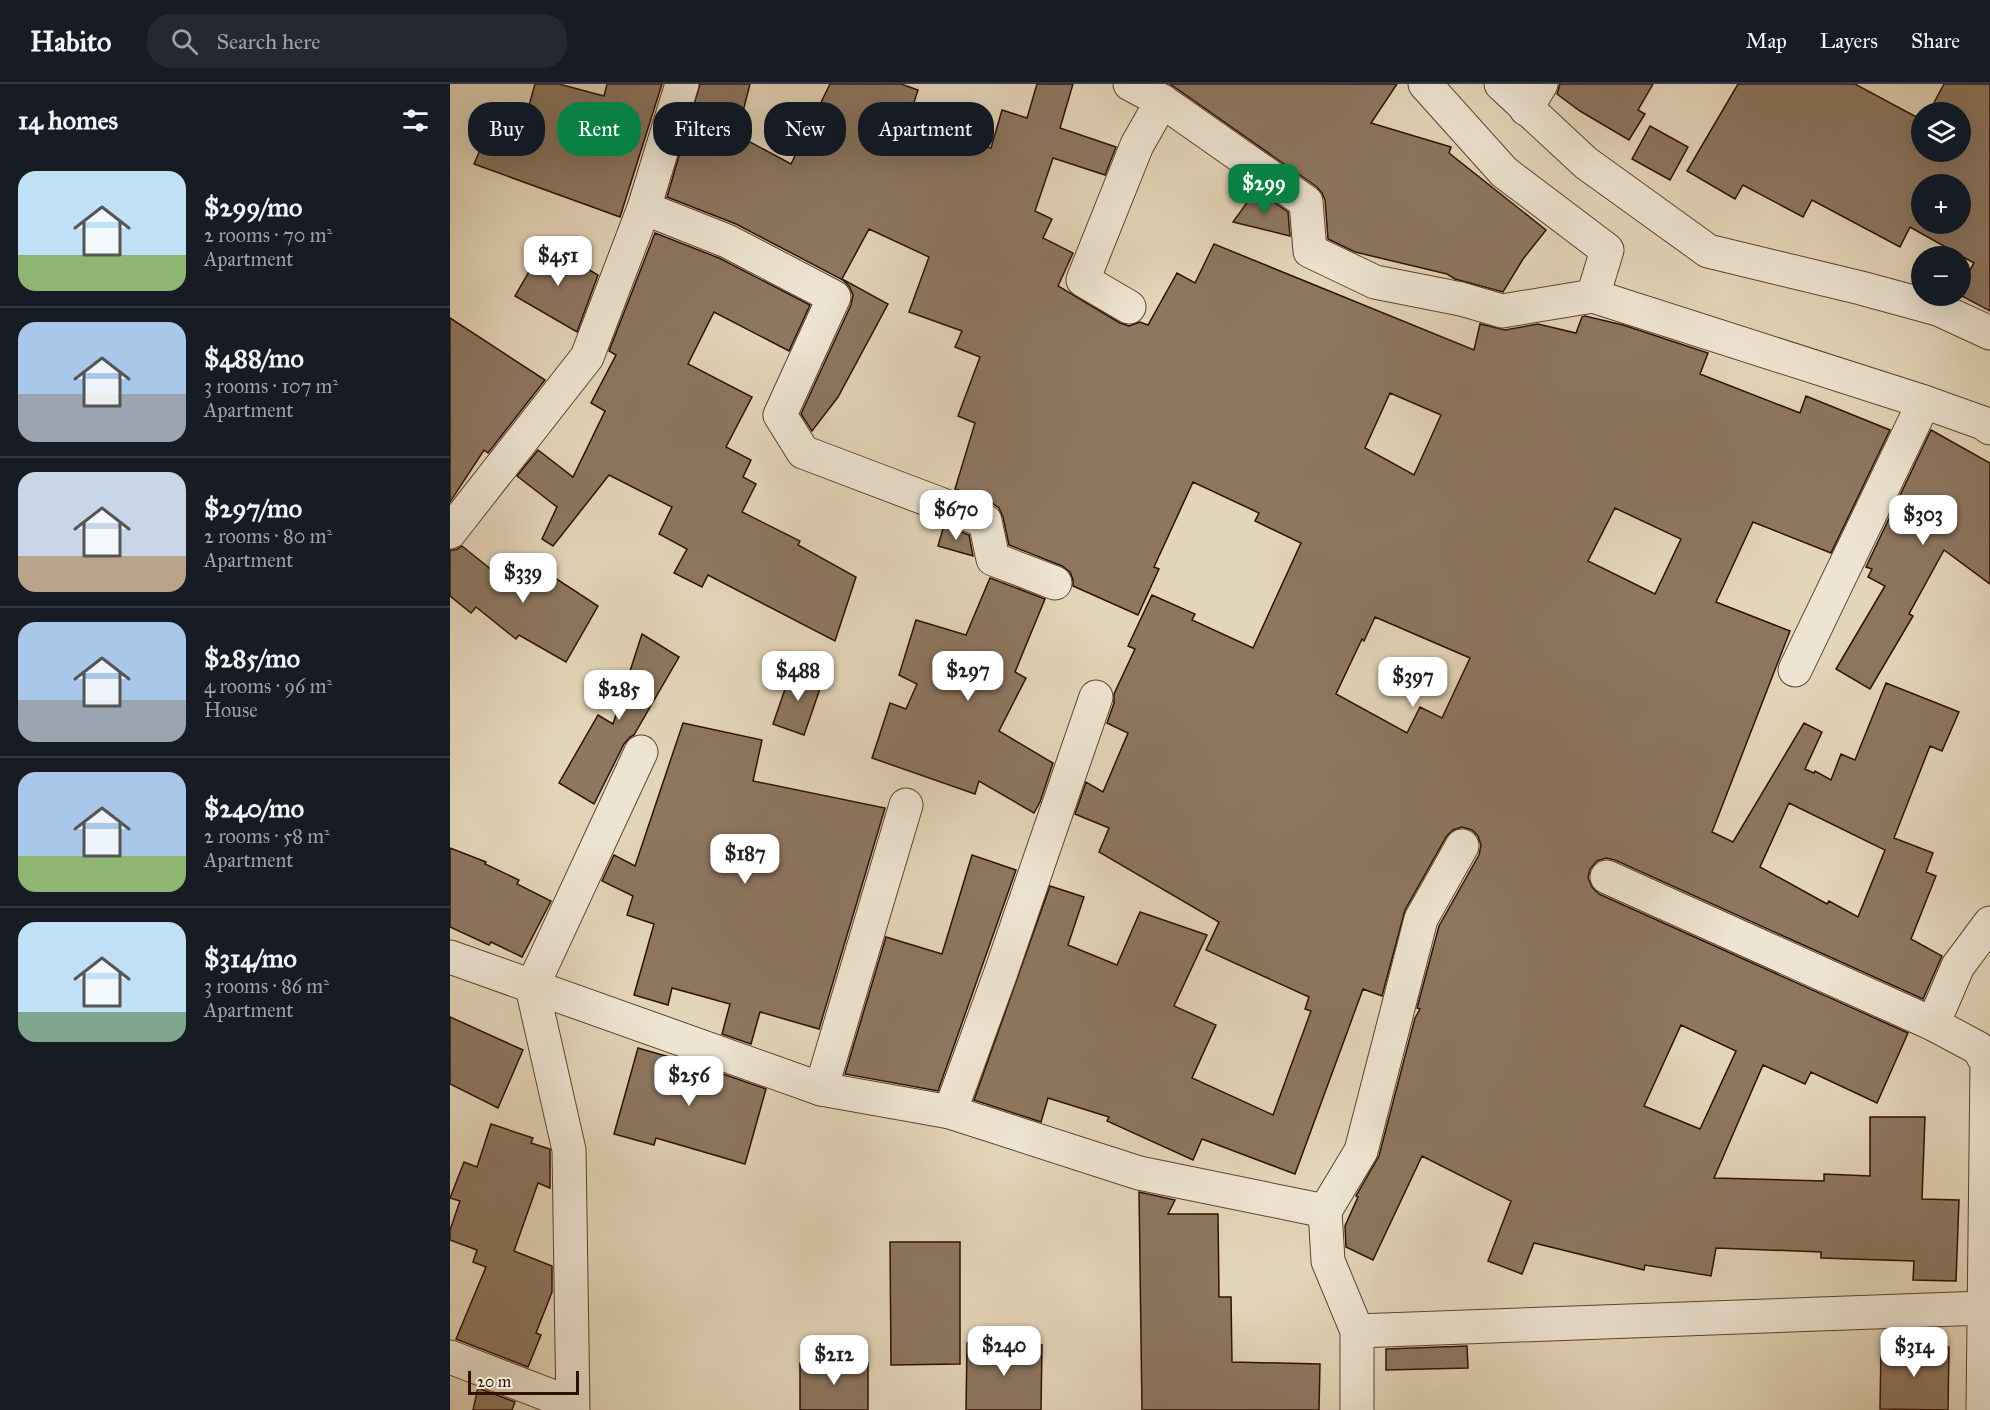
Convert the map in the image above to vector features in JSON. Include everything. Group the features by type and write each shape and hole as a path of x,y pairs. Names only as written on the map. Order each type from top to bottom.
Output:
{"street":[{"path":"450,532 587,357 644,208 682,84"},
{"path":"1130,84 1161,101 1306,202 1310,251 1375,282 1461,299 1502,311 1593,296 1924,402 1988,418"},
{"path":"1425,84 1504,172 1607,249 1593,296"},
{"path":"1501,84 1534,97 1586,163 1708,250 1938,309 1990,333"},
{"path":"1129,307 1083,280 1137,145 1161,101"},
{"path":"644,208 727,241 834,297 780,415 803,452 986,522 993,559 1055,584"},
{"path":"1795,670 1924,402"},
{"path":"950,1112 1096,697"},
{"path":"450,1357 572,1407 569,1150 532,987 641,752"},
{"path":"821,1089 906,805"},
{"path":"1357,1410 1357,1331 1328,1261 1325,1211 1361,1151 1421,919 1462,846"},
{"path":"1607,877 1933,1024 1978,1048 1987,1063 1986,1320 1983,1410"},
{"path":"1933,1024 1958,966 1990,923"},
{"path":"450,957 821,1089 950,1112 1139,1173 1325,1211"},
{"path":"1357,1331 1986,1320"}],"building":[{"path":"535,84 559,84 604,96 607,84 662,84 656,102 653,102 653,112 641,150 641,102 557,102 557,156 639,156 620,217 474,164 477,156 545,156 545,102 530,102"},
{"path":"700,84 750,84 745,102 695,102"},
{"path":"830,84 901,84 918,90 914,102 858,102 858,156 994,156 994,138 1002,110 1027,118 1037,84 1073,84 1060,128 1116,147 1105,175 1053,158 1035,211 1052,219 1043,238 1073,253 1058,286 1120,323 1129,326 1140,322 1148,325 1177,273 1195,283 1214,244 1474,350 1480,324 1505,330 1538,324 1576,333 1582,317 1585,316 1623,325 1708,353 1700,374 1800,413 1806,396 1890,430 1831,553 1753,522 1716,602 1790,631 1712,832 1733,842 1804,723 1822,732 1805,769 1814,773 1815,771 1831,780 1841,754 1855,760 1886,683 1959,712 1942,751 1930,746 1894,838 1933,853 1926,872 1936,876 1911,939 1942,956 1923,999 1615,860 1606,858 1597,861 1590,869 1588,878 1592,887 1599,894 1908,1033 1877,1103 1811,1072 1805,1084 1763,1065 1714,1178 1824,1181 1824,1174 1870,1176 1870,1117 1925,1117 1922,1199 1959,1200 1956,1281 1913,1280 1914,1261 1821,1258 1821,1252 1716,1248 1711,1276 1645,1265 1644,1270 1534,1243 1522,1274 1488,1261 1511,1201 1422,1156 1373,1260 1346,1247 1345,1226 1358,1197 1356,1196 1379,1156 1415,1018 1420,1009 1417,1008 1439,926 1479,855 1481,845 1478,836 1472,830 1462,827 1453,830 1446,837 1405,910 1382,996 1363,989 1295,1174 1202,1139 1193,1160 1107,1121 1109,1117 1048,1098 1041,1122 974,1100 1050,886 1084,897 1068,945 1117,965 1140,912 1207,935 1174,1006 1216,1025 1192,1078 1273,1115 1311,1011 1305,1009 1309,997 1206,950 1219,922 1099,852 1109,828 1075,814 1086,782 1103,792 1128,733 1107,723 1114,703 1114,694 1135,649 1128,646 1152,595 1195,614 1192,620 1253,648 1301,543 1255,521 1259,513 1193,482 1154,567 1159,569 1138,615 1073,586 1070,572 1062,566 1009,545 999,508 992,503 955,489 975,423 958,416 980,357 955,347 962,331 909,312 929,257 869,229 842,279 888,304 838,397 812,431 801,414 851,305 853,295 843,280 736,224 667,197 679,156 752,156 752,143 764,150 764,156 776,156 791,164 795,156 846,156 846,102 821,102","holes":["1390,393 1441,415 1414,475 1365,448","1615,508 1681,539 1655,594 1588,561","1375,617 1470,658 1442,718 1420,707 1407,733 1336,694","1789,803 1885,850 1858,917 1829,901 1827,904 1760,867","1681,1025 1736,1051 1700,1129 1644,1106"]},
{"path":"1170,84 1397,84 1371,123 1451,147 1449,153 1546,230 1523,259 1503,292 1455,279 1447,274 1355,252 1328,239 1325,200 1317,187"},
{"path":"1560,84 1653,84 1638,110 1645,114 1629,140 1580,111 1557,94"},
{"path":"1738,84 1855,84 1911,114 1911,162 1971,162 1971,102 1934,102 1944,84 1990,84 1990,311 1971,301 1971,268 1974,263 1971,261 1971,246 1944,246 1922,234 1971,234 1971,174 1911,174 1911,228 1900,247 1812,200 1803,217 1743,185 1735,199 1687,171"},
{"path":"1650,126 1688,147 1670,180 1632,159"},
{"path":"1256,190 1288,212 1290,236 1233,222"},
{"path":"655,233 719,258 810,305 789,351 714,312 688,364 752,397 726,447 751,460 743,477 756,484 742,512 800,541 798,545 856,577 835,641 708,575 702,587 674,573 687,549 659,534 672,507 609,475 553,546 542,539 557,507 517,476 538,450 573,477 605,411 591,403 616,355 609,351"},
{"path":"545,244 598,275 577,332 515,296"},
{"path":"450,318 545,380 488,453 484,450 450,502"},
{"path":"1931,430 1990,463 1990,584 1944,550 1909,614 1913,616 1870,689 1836,669 1885,586 1868,577 1872,569 1866,567"},
{"path":"944,525 969,535 973,556 938,546"},
{"path":"462,546 524,596 540,568 598,606 566,662 519,635 516,639 476,607 471,613 450,596 450,550 456,550"},
{"path":"990,578 1045,599 1015,672 1026,678 999,731 1053,763 1034,813 979,781 975,794 872,758 890,703 906,709 917,684 899,675 916,620 966,635"},
{"path":"642,634 679,657 634,735 624,744 594,804 559,783 598,715 613,724"},
{"path":"792,669 823,680 804,735 773,724"},
{"path":"683,723 762,740 753,781 885,808 819,1029 760,1012 751,1044 722,1034 730,1004 672,988 668,1005 634,995 654,924 627,915 633,896 602,881 614,855 635,866"},
{"path":"450,848 486,862 485,864 519,880 517,884 551,901 522,957 491,942 489,945 450,927"},
{"path":"972,855 1016,870 938,1091 845,1074 886,937 942,954"},
{"path":"450,1017 523,1050 498,1108 450,1084"},
{"path":"638,1048 694,1064 766,1089 745,1164 656,1138 654,1145 614,1134"},
{"path":"491,1124 533,1138 531,1143 550,1149 550,1188 538,1183 514,1251 552,1266 552,1292 536,1333 541,1335 528,1367 456,1339 486,1267 473,1262 477,1250 450,1240 450,1230 460,1201 450,1198 464,1162 477,1167"},
{"path":"1139,1192 1175,1200 1168,1214 1218,1214 1219,1297 1231,1297 1232,1362 1320,1364 1319,1410 1142,1410"},
{"path":"890,1242 960,1242 960,1364 891,1365"},
{"path":"967,1343 1042,1345 1041,1410 966,1410"},
{"path":"1467,1346 1468,1368 1386,1370 1386,1349"},
{"path":"1881,1346 1949,1347 1948,1410 1880,1409"},
{"path":"800,1363 868,1363 868,1410 800,1410"},
{"path":"478,1388 515,1402 512,1410 473,1410"}]}
